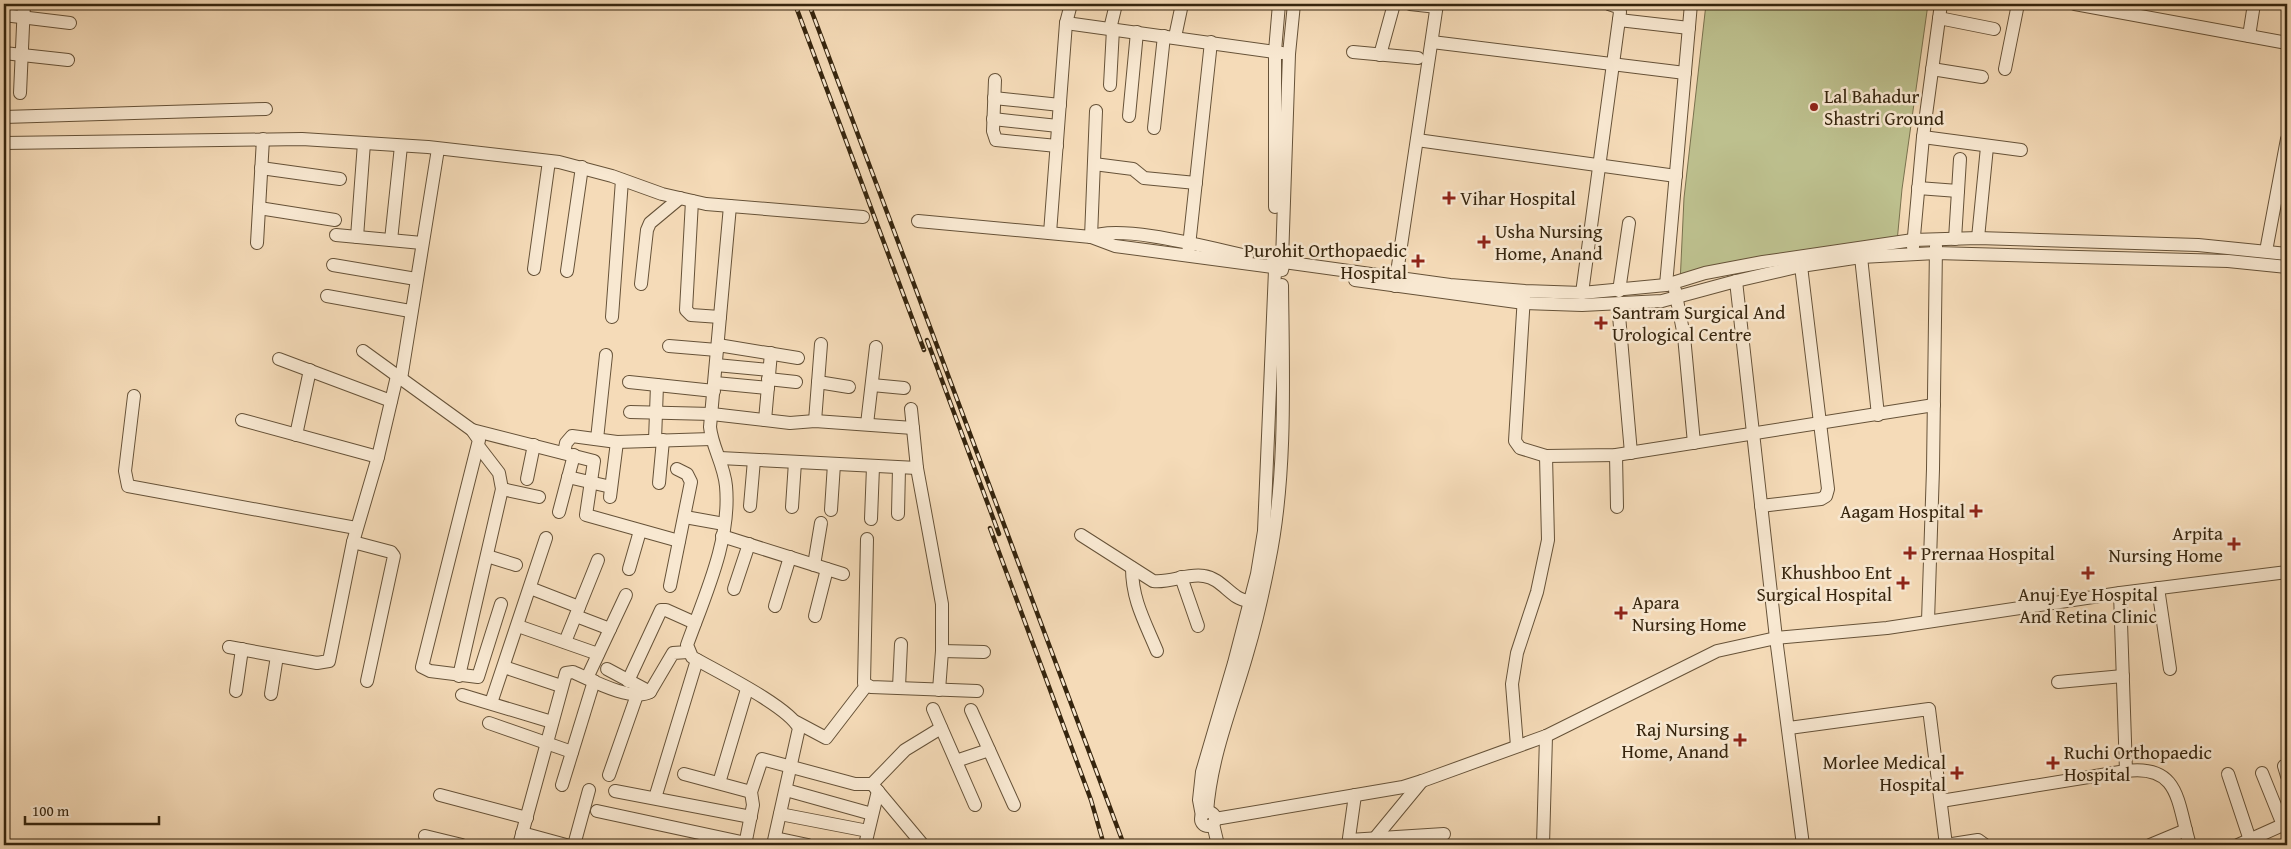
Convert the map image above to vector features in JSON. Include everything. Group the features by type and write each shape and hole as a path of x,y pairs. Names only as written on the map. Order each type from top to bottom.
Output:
{"street":[{"path":"20,93 24,4"},
{"path":"1050,233 1066,23 1071,4"},
{"path":"1110,85 1112,29 1116,4"},
{"path":"1154,128 1170,36 1182,4"},
{"path":"1208,845 1208,819 1215,755 1247,654 1255,602 1276,520 1282,441 1274,51 1279,4"},
{"path":"1278,265 1289,54 1294,4"},
{"path":"1380,55 1394,4"},
{"path":"1396,282 1437,5 1410,4"},
{"path":"1691,4 1676,176 1670,283 1676,298 1684,336 1694,443"},
{"path":"1912,255 1923,137 1941,4"},
{"path":"2005,69 2018,4"},
{"path":"2075,4 2287,43"},
{"path":"2250,36 2254,4"},
{"path":"1582,293 1613,64 1616,9 1689,28"},
{"path":"4,15 70,23"},
{"path":"1939,18 1994,29"},
{"path":"1066,23 1289,54"},
{"path":"1129,116 1137,32"},
{"path":"1189,249 1211,42"},
{"path":"1432,42 1685,73"},
{"path":"1354,52 1418,58"},
{"path":"4,53 68,60"},
{"path":"1932,69 1982,77"},
{"path":"995,80 993,137 996,140 1057,146"},
{"path":"994,98 1060,105"},
{"path":"4,117 266,109"},
{"path":"1091,237 1096,111"},
{"path":"993,119 1058,126"},
{"path":"1923,137 2021,150"},
{"path":"257,243 263,139"},
{"path":"4,143 302,139 438,148 548,161 582,167 686,200 730,206 863,217"},
{"path":"2266,251 2287,139"},
{"path":"1417,140 1676,176"},
{"path":"357,237 364,143"},
{"path":"391,240 401,146"},
{"path":"1978,238 1987,147"},
{"path":"229,647 318,663 329,661 352,542 378,457 391,401 399,377 438,148"},
{"path":"1955,239 1960,159"},
{"path":"534,269 548,161"},
{"path":"1094,164 1134,169 1144,178 1196,183"},
{"path":"567,271 582,167"},
{"path":"261,168 340,179"},
{"path":"612,317 622,180"},
{"path":"1918,188 1958,191"},
{"path":"641,284 647,230 650,223 686,200"},
{"path":"686,200 686,310 691,315 720,317"},
{"path":"654,798 692,656 687,645 709,584 723,530 726,484 720,458 711,439 730,206"},
{"path":"259,208 335,220"},
{"path":"918,220 1091,237 1098,233 1117,232 1189,249 1278,265 1582,306 1676,298 1736,281 1801,266 1861,257 1936,253 2228,261 2287,267"},
{"path":"1619,291 1629,223"},
{"path":"336,235 422,243"},
{"path":"1524,297 1619,291 1670,283 1705,273 1763,262 1913,240 1978,238 2198,245 2287,254"},
{"path":"1928,621 1936,239"},
{"path":"1861,257 1878,416"},
{"path":"333,265 416,279"},
{"path":"1760,506 1826,496 1828,484 1801,266"},
{"path":"1736,281 1754,432 1760,506 1803,845"},
{"path":"327,296 410,311"},
{"path":"1524,297 1515,441 1520,448 1546,456 1616,455 1754,432 1878,416 1934,406"},
{"path":"1618,304 1631,453"},
{"path":"815,421 821,344"},
{"path":"669,346 718,347 798,358"},
{"path":"867,424 876,347"},
{"path":"363,351 477,435 479,447 422,667 430,671 474,678 480,673 501,604"},
{"path":"764,420 771,354"},
{"path":"597,439 606,355"},
{"path":"279,359 391,401"},
{"path":"716,365 768,379 796,382"},
{"path":"296,435 310,370"},
{"path":"629,382 714,387 768,379"},
{"path":"818,382 849,387"},
{"path":"657,385 658,483"},
{"path":"872,385 904,388"},
{"path":"134,396 125,471 128,486 356,528"},
{"path":"911,409 918,468 939,586 942,651 939,690"},
{"path":"630,412 712,414 794,423 815,421 913,428"},
{"path":"242,420 378,457"},
{"path":"472,430 595,462 586,515 679,542"},
{"path":"559,512 568,477 569,454 566,443 572,436 617,442 711,439"},
{"path":"568,477 591,482 610,492 617,442"},
{"path":"527,479 534,445"},
{"path":"459,676 502,489 499,473 479,447"},
{"path":"1616,455 1617,507"},
{"path":"1517,746 1512,684 1517,653 1537,592 1548,540 1546,456"},
{"path":"720,458 918,468"},
{"path":"750,506 754,460"},
{"path":"792,507 796,462"},
{"path":"831,510 834,464"},
{"path":"871,520 873,467"},
{"path":"898,514 900,468"},
{"path":"670,586 691,482 687,474 677,469"},
{"path":"502,489 539,497"},
{"path":"685,517 723,530 749,544 843,574"},
{"path":"814,565 821,523"},
{"path":"629,568 640,530"},
{"path":"1080,535 1153,581 1161,582 1181,577 1206,576 1223,585 1238,598 1255,602"},
{"path":"491,703 546,538"},
{"path":"866,686 863,680 867,539"},
{"path":"352,542 391,552 394,556 367,681"},
{"path":"734,589 749,544"},
{"path":"486,556 516,565"},
{"path":"775,606 790,557"},
{"path":"566,642 598,560"},
{"path":"1132,568 1132,587 1135,599 1157,651"},
{"path":"815,616 827,569"},
{"path":"1208,819 1403,787 1422,781 1546,736 1717,651 1776,638 1887,628 2120,593 2287,572"},
{"path":"1181,577 1198,626"},
{"path":"530,588 610,629"},
{"path":"2158,588 2170,669"},
{"path":"2120,593 2126,771"},
{"path":"562,785 598,654 626,595"},
{"path":"628,681 661,610 666,610 695,623"},
{"path":"518,626 598,654"},
{"path":"899,688 902,644"},
{"path":"236,691 242,649"},
{"path":"942,651 984,652"},
{"path":"566,845 521,839 566,673 569,672 637,696 650,692 673,653 692,656 747,689 796,722 826,738 866,686"},
{"path":"271,694 277,656"},
{"path":"504,667 561,686"},
{"path":"607,669 650,692"},
{"path":"2058,682 2123,676"},
{"path":"866,686 977,691"},
{"path":"719,783 747,689"},
{"path":"462,695 552,722"},
{"path":"609,775 637,696"},
{"path":"1789,728 1929,708 1946,845 1978,840 1985,845"},
{"path":"933,709 975,805"},
{"path":"971,710 1014,805"},
{"path":"796,722 799,735 774,842 808,845"},
{"path":"490,723 572,752"},
{"path":"865,845 872,814 875,787 905,750 941,728"},
{"path":"1543,845 1546,736"},
{"path":"956,761 989,750"},
{"path":"598,812 746,844 753,805 752,792 762,759 855,784 875,787 923,845"},
{"path":"1941,801 2140,770 2164,776 2172,786 2190,845"},
{"path":"684,774 752,792"},
{"path":"2228,774 2244,843 2285,824 2262,774"},
{"path":"1375,838 1422,781"},
{"path":"574,845 589,790"},
{"path":"616,790 751,817"},
{"path":"786,790 872,814"},
{"path":"440,795 526,818"},
{"path":"1355,795 1348,842 1375,838 1426,840 1444,834"},
{"path":"780,814 868,831"},
{"path":"1208,819 1218,845"},
{"path":"2150,845 2186,830"},
{"path":"425,836 462,845"}],"green space":[{"path":"1706,4 1928,4 1902,189 1897,242 1680,284 1684,198"}],"railway":[{"path":"795,4 924,350"},
{"path":"809,4 1124,845"},
{"path":"927,340 999,534"},
{"path":"990,528 1091,800 1104,845"}],"place":[{"name":"Lal Bahadur Shastri Ground","path":"1814,107"},
{"name":"Vihar Hospital","path":"1449,198"},
{"name":"Usha Nursing Home, Anand","path":"1484,242"},
{"name":"Purohit Orthopaedic Hospital","path":"1418,261"},
{"name":"Santram Surgical And Urological Centre","path":"1601,323"},
{"name":"Aagam Hospital","path":"1976,511"},
{"name":"Arpita Nursing Home","path":"2234,544"},
{"name":"Prernaa Hospital","path":"1910,553"},
{"name":"Anuj Eye Hospital And Retina Clinic","path":"2088,573"},
{"name":"Khushboo Ent Surgical Hospital","path":"1903,583"},
{"name":"Apara Nursing Home","path":"1621,613"},
{"name":"Raj Nursing Home, Anand","path":"1740,740"},
{"name":"Ruchi Orthopaedic Hospital","path":"2053,763"},
{"name":"Morlee Medical Hospital","path":"1957,773"}]}
